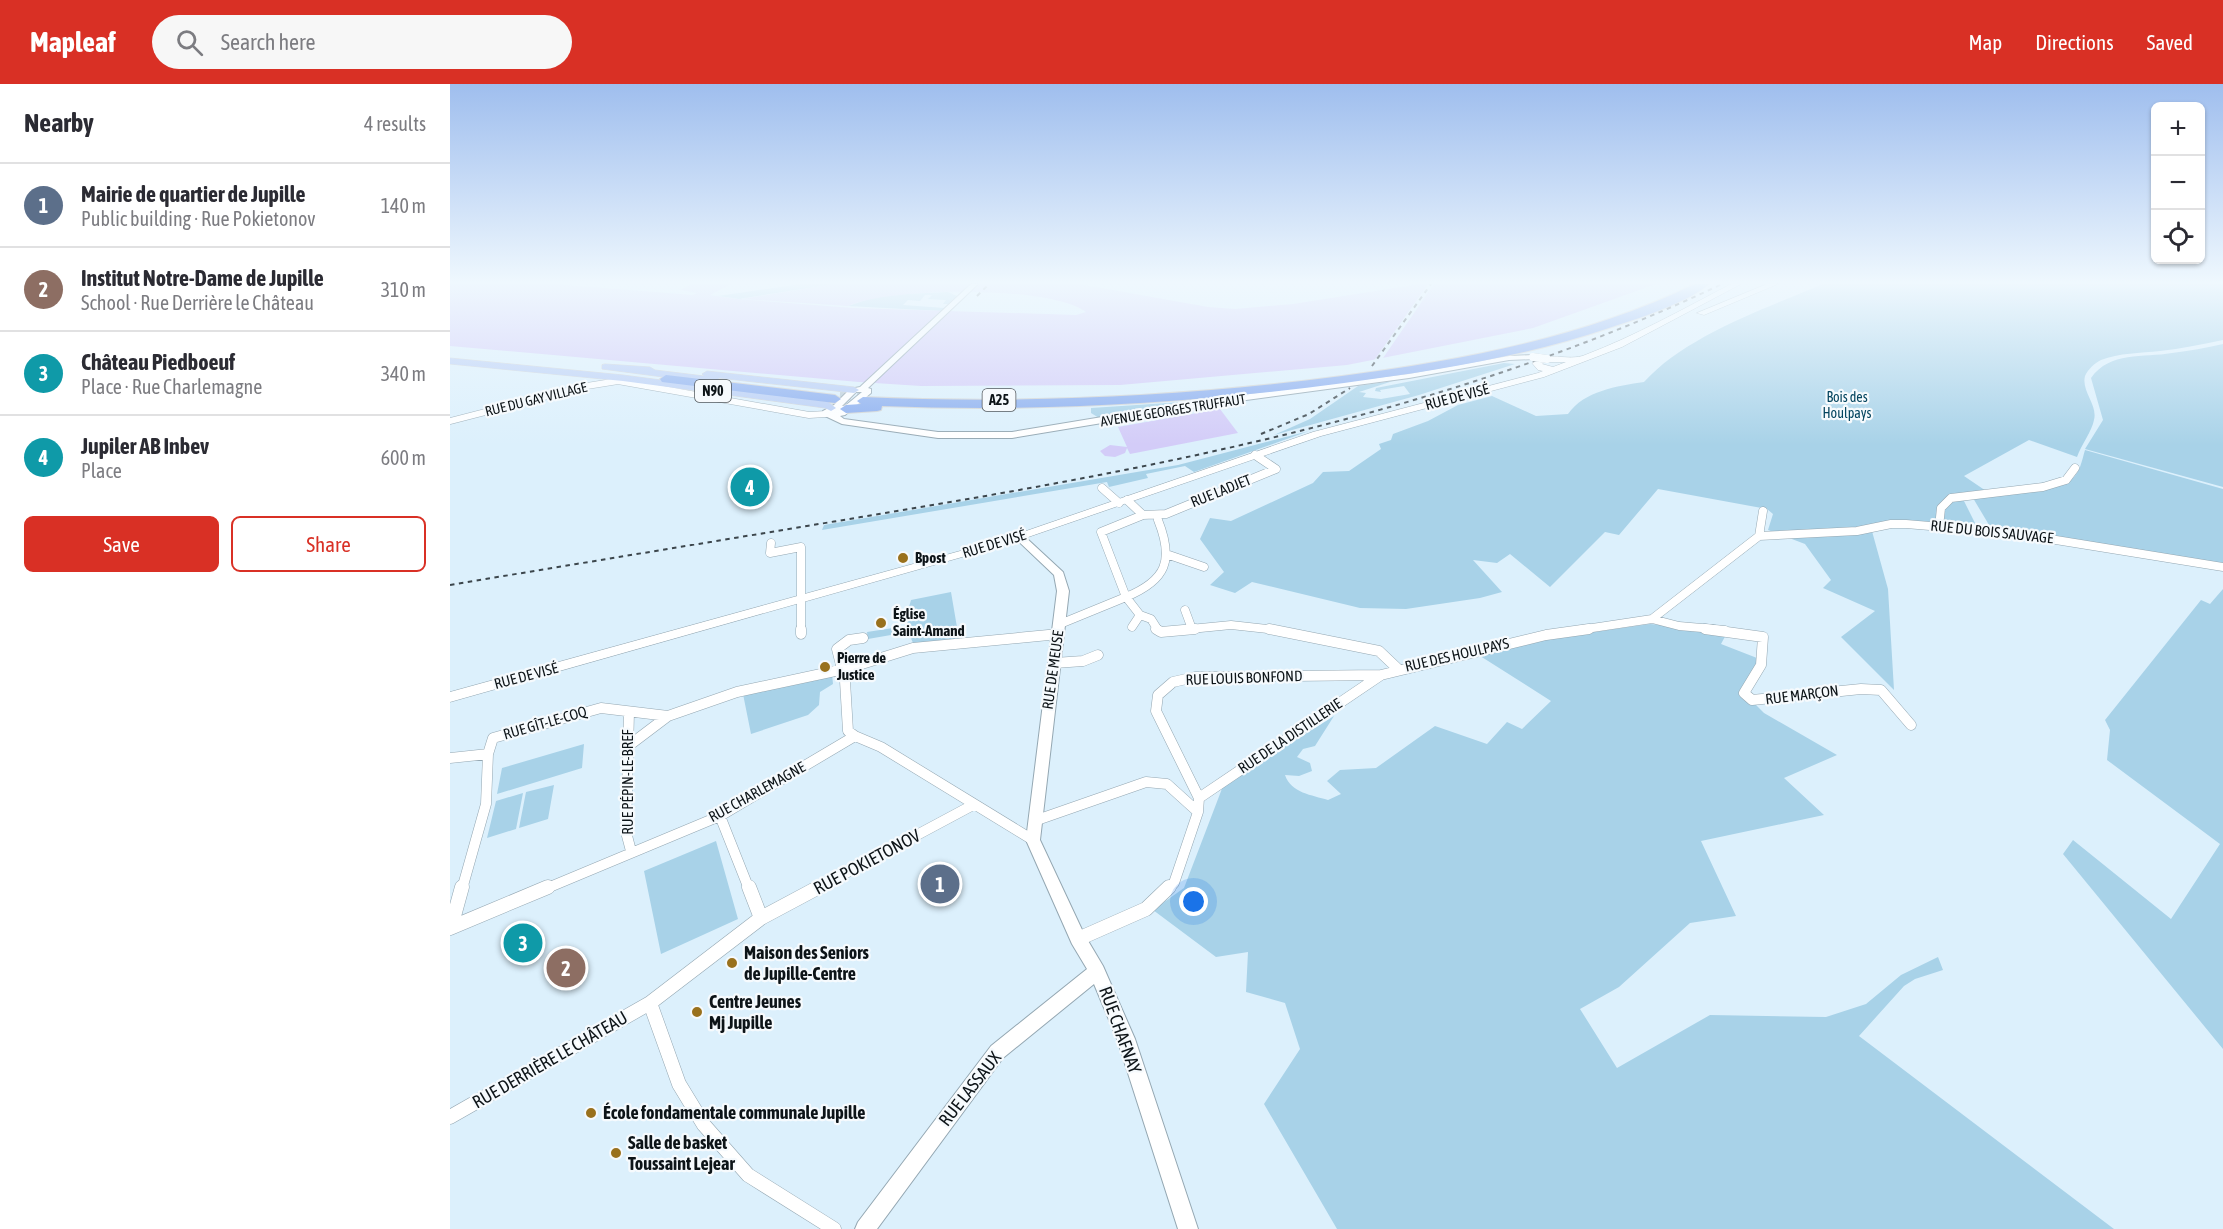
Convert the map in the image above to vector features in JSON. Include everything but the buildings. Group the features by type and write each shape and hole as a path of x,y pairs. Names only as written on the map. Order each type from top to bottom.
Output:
{"highway":[{"name":"A25","path":"1124,399 1292,383 1425,361 1521,337"},
{"name":"A25","path":"666,379 847,402 971,405 1124,399 1294,387 1474,359 1562,337"},
{"name":"A25","path":"717,381 847,402"},
{"path":"847,402 867,406 1012,410 1107,405 1124,399"}],"main road":[{"name":"RUE DE VISÉ","path":"450,697 1019,537 1255,455 1349,425 1535,366 1583,358 1629,337"},
{"name":"N90","path":"450,356 828,405 847,402"},
{"name":"N90","path":"450,356 691,372 847,402"},
{"name":"N90","path":"450,356 717,381"},
{"path":"450,356 666,379"},
{"name":"RUE DE VISÉ","path":"1535,366 1554,364"},
{"name":"N90","path":"605,367 717,381"}],"street":[{"path":"847,402 918,337"},
{"name":"AVENUE GEORGES TRUFFAUT","path":"1496,361 1535,366"},
{"name":"AVENUE GEORGES TRUFFAUT","path":"623,382 805,414 847,402 938,435 1012,435 1223,400 1386,380 1496,361 1521,362 1535,366"},
{"name":"RUE DU GAY VILLAGE","path":"450,421 581,388 623,382"},
{"name":"RUE LADJET","path":"1143,515 1166,514 1276,469 1255,455"},
{"path":"1939,526 1941,508 1951,498 2043,487 2066,480 2075,468"},
{"path":"1102,488 1143,515"},
{"path":"1759,536 1763,512"},
{"name":"RUE DES HOULPAYS","path":"1143,515 1101,530 1126,597 1140,615 1151,619 1155,628 1161,632 1231,625 1276,629 1379,651 1398,669 1546,635 1652,619 1759,536"},
{"path":"1158,519 1168,555 1204,567"},
{"name":"RUE DU BOIS SAUVAGE","path":"1759,536 1857,531 1891,524 1939,526 2035,536 2223,567"},
{"name":"RUE DE MEUSE","path":"1019,537 1059,574 1063,591 1033,840"},
{"path":"771,543 770,553 801,546 801,634"},
{"name":"RUE GÎT-LE-COQ","path":"627,747 668,716 737,692 840,669 913,648 1059,629 1150,584 1167,563 1168,555"},
{"path":"1185,610 1192,629"},
{"path":"1132,627 1140,615"},
{"name":"RUE MARÇON","path":"1652,619 1667,624 1749,632 1763,637 1761,664 1744,693 1752,700 1822,695 1868,687 1880,689 1911,725"},
{"path":"863,638 849,640 836,648 845,681 845,712 848,731 881,747 1033,840"},
{"path":"1055,663 1083,661 1098,655"},
{"name":"RUE LOUIS BONFOND","path":"1199,798 1156,711 1158,695 1173,682 1195,677 1381,675 1398,669"},
{"name":"RUE DE LA DISTILLERIE","path":"1199,798 1381,675"},
{"name":"RUE GÎT-LE-COQ","path":"488,754 493,738 593,710 668,716"},
{"name":"RUE PÉPIN-LE-BREF","path":"629,712 626,832 630,851"},
{"name":"RUE CHARLEMAGNE","path":"451,927 630,851 720,816 855,736"},
{"path":"450,759 488,754 486,804 451,927"},
{"path":"1037,820 1146,782 1167,784 1198,812"},
{"path":"1078,939 1146,909 1174,883 1198,812 1199,798"},
{"name":"RUE POKIETONOV","path":"650,1003 761,918 973,805"},
{"path":"720,816 761,918"},
{"name":"RUE CHAFNAY","path":"1033,840 1078,939 1097,971 1126,1040 1188,1229"},
{"name":"RUE LASSAUX","path":"865,1229 997,1052 1097,971"},
{"path":"650,1003 679,1084 704,1125 748,1175 834,1229"},
{"name":"RUE DERRIÈRE LE CHÂTEAU","path":"450,1117 650,1003"}],"green space":[{"name":"Bois des Houlpays","path":"1703,337 2223,337 2223,340 2176,349 2115,356 2101,360 2085,376 2085,387 2095,414 2091,429 2077,457 2029,440 1964,476 1992,495 2055,487 2071,480 2077,474 2085,450 2223,489 2223,565 1992,530 1973,498 1964,501 1978,529 1870,524 1888,589 1894,690 1841,637 1875,611 1823,588 1831,580 1805,544 1768,530 1773,514 1767,509 1658,489 1619,535 1605,532 1550,587 1510,554 1497,563 1473,560 1502,592 1480,598 1406,609 1360,608 1252,582 1235,593 1210,585 1224,572 1200,539 1210,518 1231,521 1313,483 1323,472 1349,471 1381,449 1379,444 1391,440 1393,434 1428,421 1458,405 1492,396 1536,416 1568,414 1575,406 1592,395 1612,388 1644,382 1681,351"},
{"path":"2223,344 2223,487 2085,449 2103,420 2091,378 2099,369 2108,363 2128,357 2178,352"},
{"path":"1504,363 1515,364 1419,395 1274,435 1310,419 1358,386 1393,381 1359,392 1366,393 1363,397 1381,399 1410,394 1404,386 1380,390 1381,392 1375,391 1376,388"},
{"path":"1182,402 1183,405 1099,418 1091,413 1091,408"},
{"path":"1309,431 1194,472 1185,466 1146,474 1148,478 1109,487 1107,482 822,530 824,525 1178,465"},
{"path":"2223,589 2223,1049 2063,854 2073,840 2171,919 2220,844 2107,760 2110,730 2105,720 2201,600 2210,604"},
{"path":"951,592 959,639 914,645 908,632 868,639 867,632 906,626 908,621 905,621 911,600"},
{"path":"1650,624 1728,631 1721,644 1757,658 1756,674 1744,693 1764,713 1837,755 1784,778 1824,815 1701,841 1736,916 1690,923 1619,987 1580,1009 1617,1068 1710,1015 1826,1017 1866,1004 1901,975 1938,957 1943,970 1915,979 1904,986 1859,1036 2114,1229 1337,1229 1264,1104 1300,1049 1285,1003 1246,992 1248,952 1216,957 1153,910 1184,888 1223,786 1334,716 1315,746 1303,749 1297,757 1310,763 1312,771 1299,776 1285,775 1297,790 1328,800 1341,794 1327,781 1340,770 1376,768 1435,726 1487,744 1507,722 1522,729 1551,701 1477,654 1525,642"},
{"path":"832,674 833,684 820,692 819,705 808,715 751,734 743,694"},
{"path":"584,744 582,768 497,794 502,768"},
{"path":"554,785 548,819 519,828 526,792"},
{"path":"523,793 516,829 487,838 496,801"},
{"path":"716,841 738,919 661,954 644,871"}],"shaded area":[{"path":"450,337 1486,337 1347,365 1120,385 921,386 450,346"},
{"path":"1220,409 1238,433 1130,454 1127,448 1125,453 1115,457 1105,456 1100,451 1110,445 1127,447 1118,427"}],"pier":[{"path":"1390,337 1397,337 1381,361 1373,362"}],"tunnel":[{"path":"840,394 869,396"}],"railway":[{"path":"1372,366 1393,337"},
{"path":"450,585 988,496 1203,454 1309,429 1414,400 1518,367 1596,337"},
{"path":"1261,434 1309,414 1350,388"}],"place":[{"name":"Jupiler AB Inbev","path":"750,487"},
{"name":"Bpost","path":"903,558"},
{"name":"Église Saint-Amand","path":"881,623"},
{"name":"Pierre de Justice","path":"825,667"},
{"name":"Mairie de quartier de Jupille","path":"940,884"},
{"name":"Château Piedboeuf","path":"523,943"},
{"name":"Maison des Seniors de Jupille-Centre","path":"732,963"},
{"name":"Institut Notre-Dame de Jupille","path":"566,968"},
{"name":"Centre Jeunes Mj Jupille","path":"697,1012"},
{"name":"École fondamentale communale Jupille","path":"591,1113"},
{"name":"Salle de basket Toussaint Lejear","path":"616,1153"}]}
